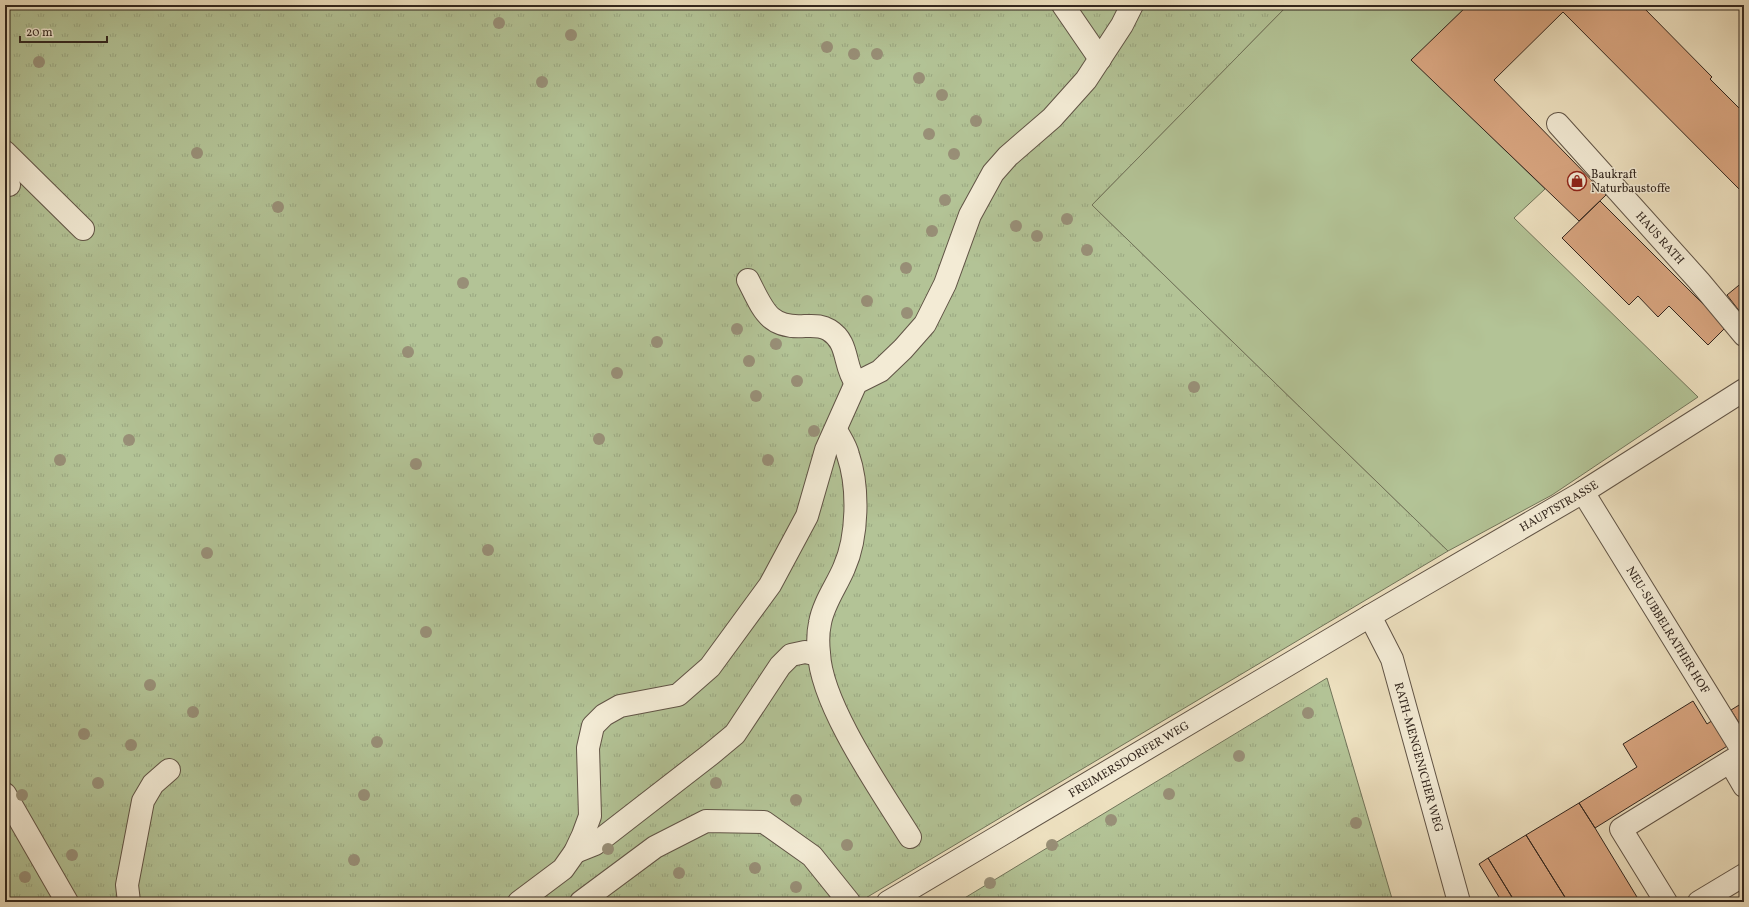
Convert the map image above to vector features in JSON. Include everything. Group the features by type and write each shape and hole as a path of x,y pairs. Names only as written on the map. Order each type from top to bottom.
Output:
{"street":[{"path":"1063,5 1100,59"},
{"path":"519,902 563,869 575,852 590,816 588,748 594,726 604,715 620,706 678,695 710,667 770,585 807,516 826,450 856,383 880,370 903,349 925,324 945,284 970,215 993,172 1008,156 1052,118 1086,80 1132,5"},
{"name":"HAUS RATH","path":"1558,124 1699,281 1744,335"},
{"path":"5,152 82,229"},
{"path":"748,280 764,312 774,320 785,326 820,326 830,330 839,339 846,351 850,376 856,383"},
{"name":"HAUPTSTRASSE","path":"1370,616 1583,492 1744,390"},
{"path":"836,430 848,455 856,494 854,533 845,566 820,623 819,655 824,682 837,712 860,754 910,837"},
{"name":"NEU-SUBBELRATHER HOF","path":"1583,492 1744,753 1621,829 1666,902"},
{"name":"FREIMERSDORFER WEG","path":"888,902 1370,616"},
{"name":"RATH-MENGENICHER WEG","path":"1370,616 1392,659 1459,902"},
{"path":"575,852 595,844 712,754 735,734 780,666 791,655 805,652 819,655"},
{"path":"1730,762 1744,786"},
{"path":"129,902 127,885 143,801 153,784 169,770"},
{"path":"5,794 67,902"},
{"path":"581,902 655,847 706,821 764,822 812,856 849,902"},
{"path":"1699,902 1744,874"}],"green space":[{"path":"5,5 1288,5 1092,205 1448,551 859,902 5,902"},
{"path":"1288,5 1468,5 1412,60 1545,189 1514,218 1698,397 1552,495 1448,551 1092,205"},
{"path":"1327,678 1393,902 958,902"}],"building":[{"path":"1468,5 1641,5 1712,77 1710,79 1744,113 1744,194 1563,12 1494,80 1606,195 1579,221 1411,60"},
{"path":"1600,201 1726,327 1708,345 1669,306 1658,317 1638,296 1629,305 1562,238"},
{"path":"1744,281 1744,317 1727,295"},
{"path":"1693,701 1707,724 1713,720 1729,745 1595,828 1579,803 1637,767 1623,744"},
{"path":"1744,702 1744,731 1731,710"},
{"path":"1579,803 1640,902 1568,902 1526,835"},
{"path":"1526,835 1568,902 1515,902 1488,858"},
{"path":"1488,858 1515,902 1502,902 1479,864"}],"place":[{"name":"Baukraft Naturbaustoffe","path":"1577,181"}]}
